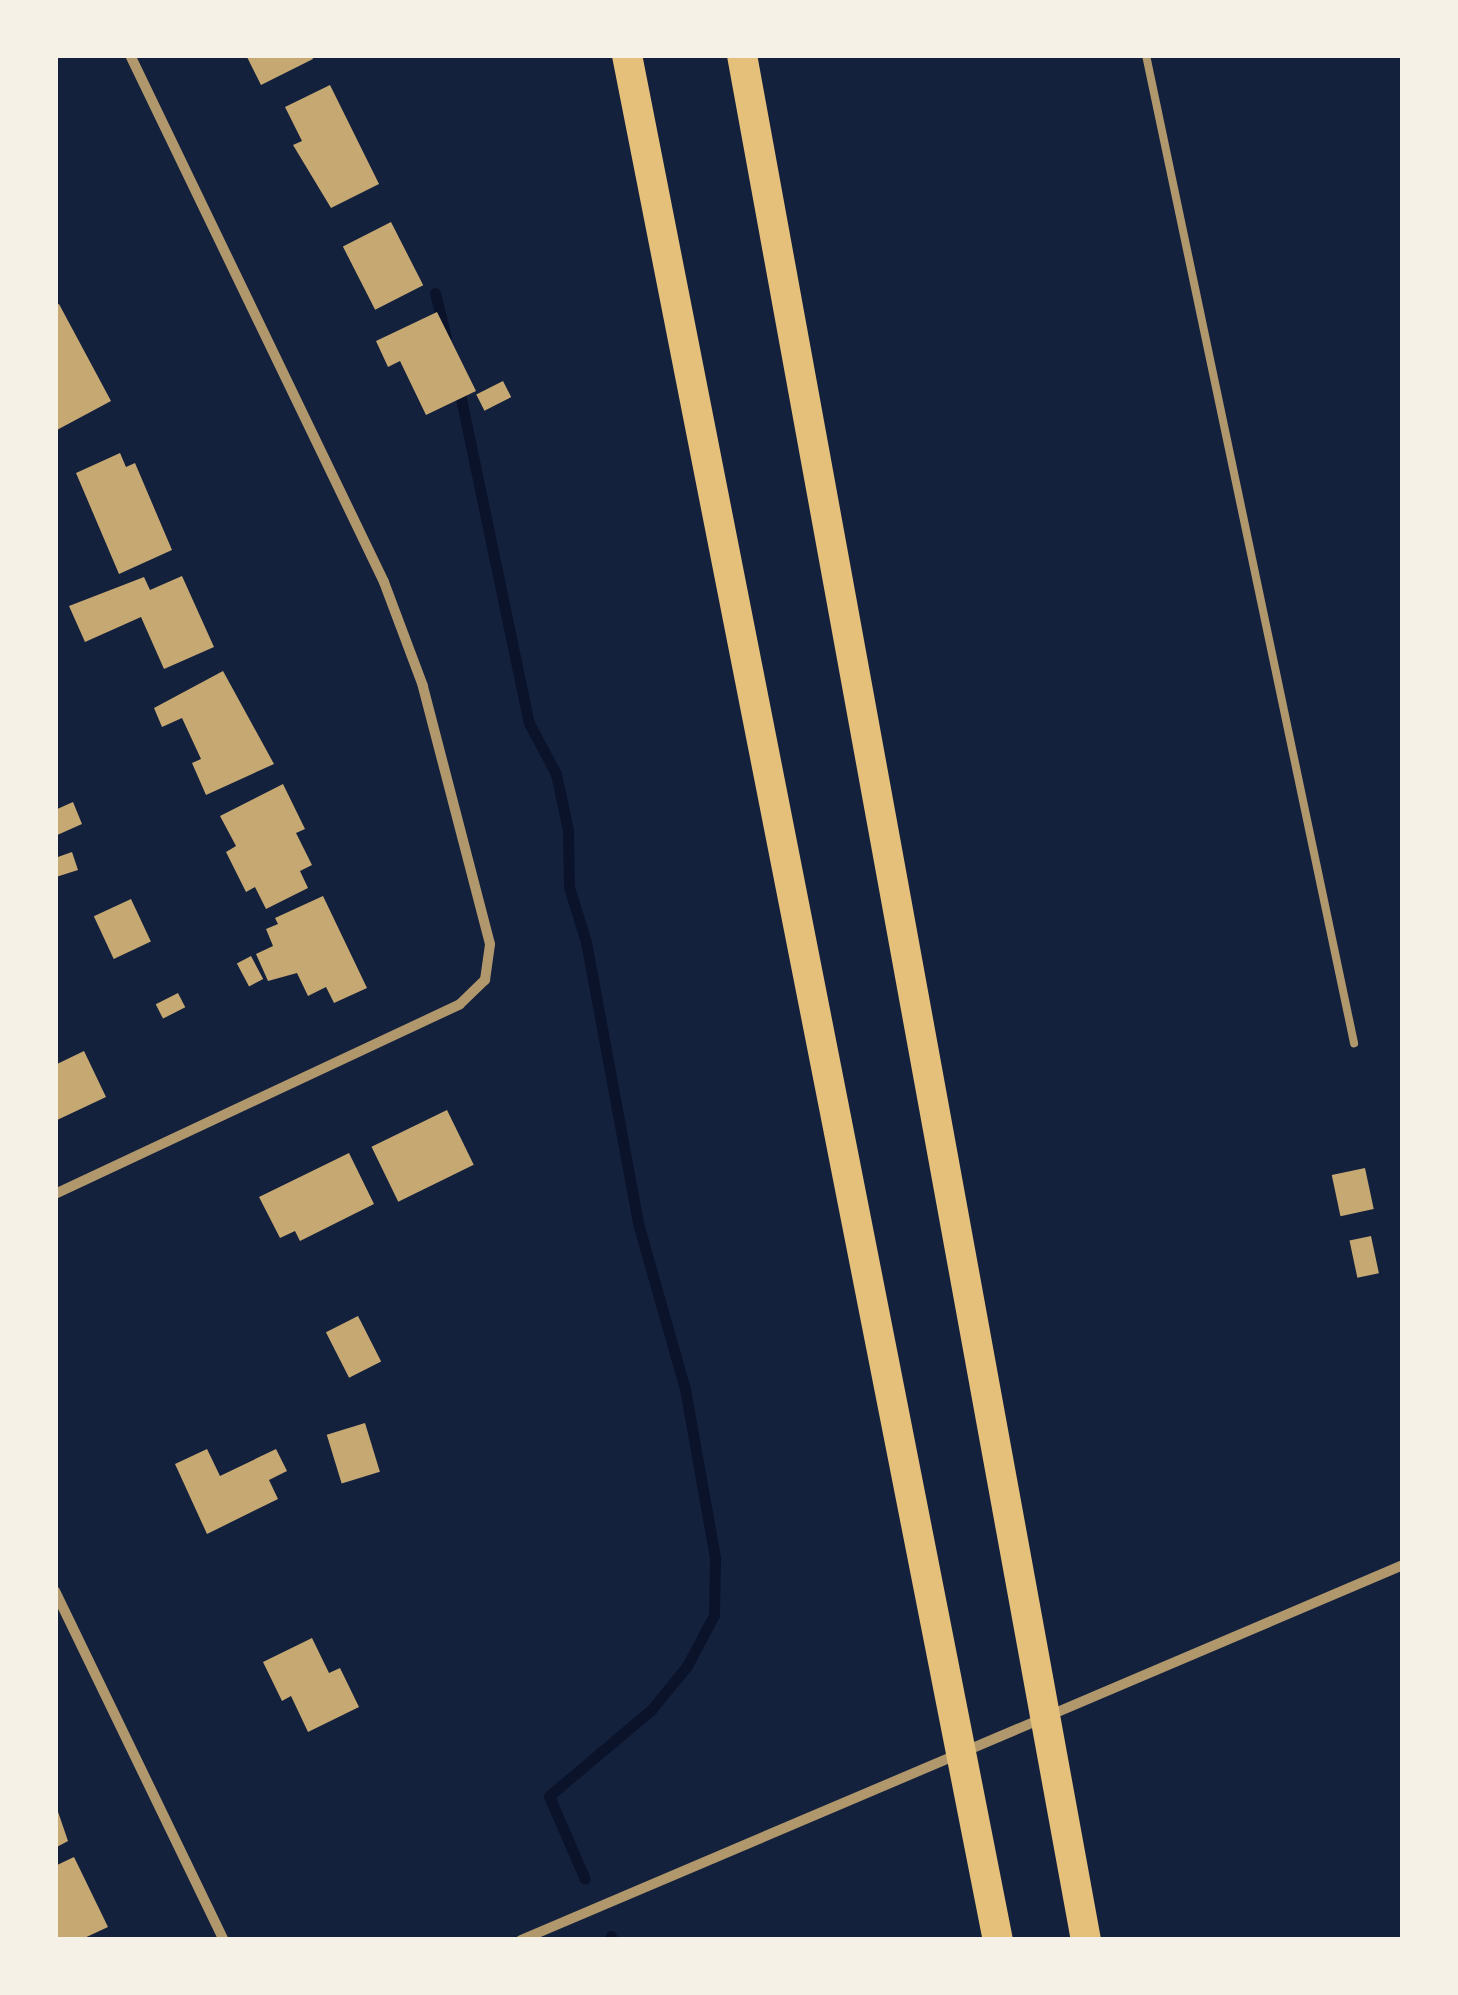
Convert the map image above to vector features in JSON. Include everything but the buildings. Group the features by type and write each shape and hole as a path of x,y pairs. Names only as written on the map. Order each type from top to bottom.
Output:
{"highway":[{"path":"627,55 998,1940"},
{"path":"742,55 1086,1940"}],"street":[{"path":"55,1194 460,1004 485,980 490,944 423,686 384,582 130,55"},
{"path":"521,1940 1403,1566"},
{"path":"55,1591 224,1940"}],"lane":[{"path":"1146,55 1354,1043"}],"waterway":[{"path":"435,293 446,337"},
{"path":"458,384 529,723 556,774 568,830 569,887 586,942 638,1223 685,1389 715,1558 714,1615 687,1666 651,1710 549,1796 585,1879"},
{"path":"611,1936 612,1940"}]}
